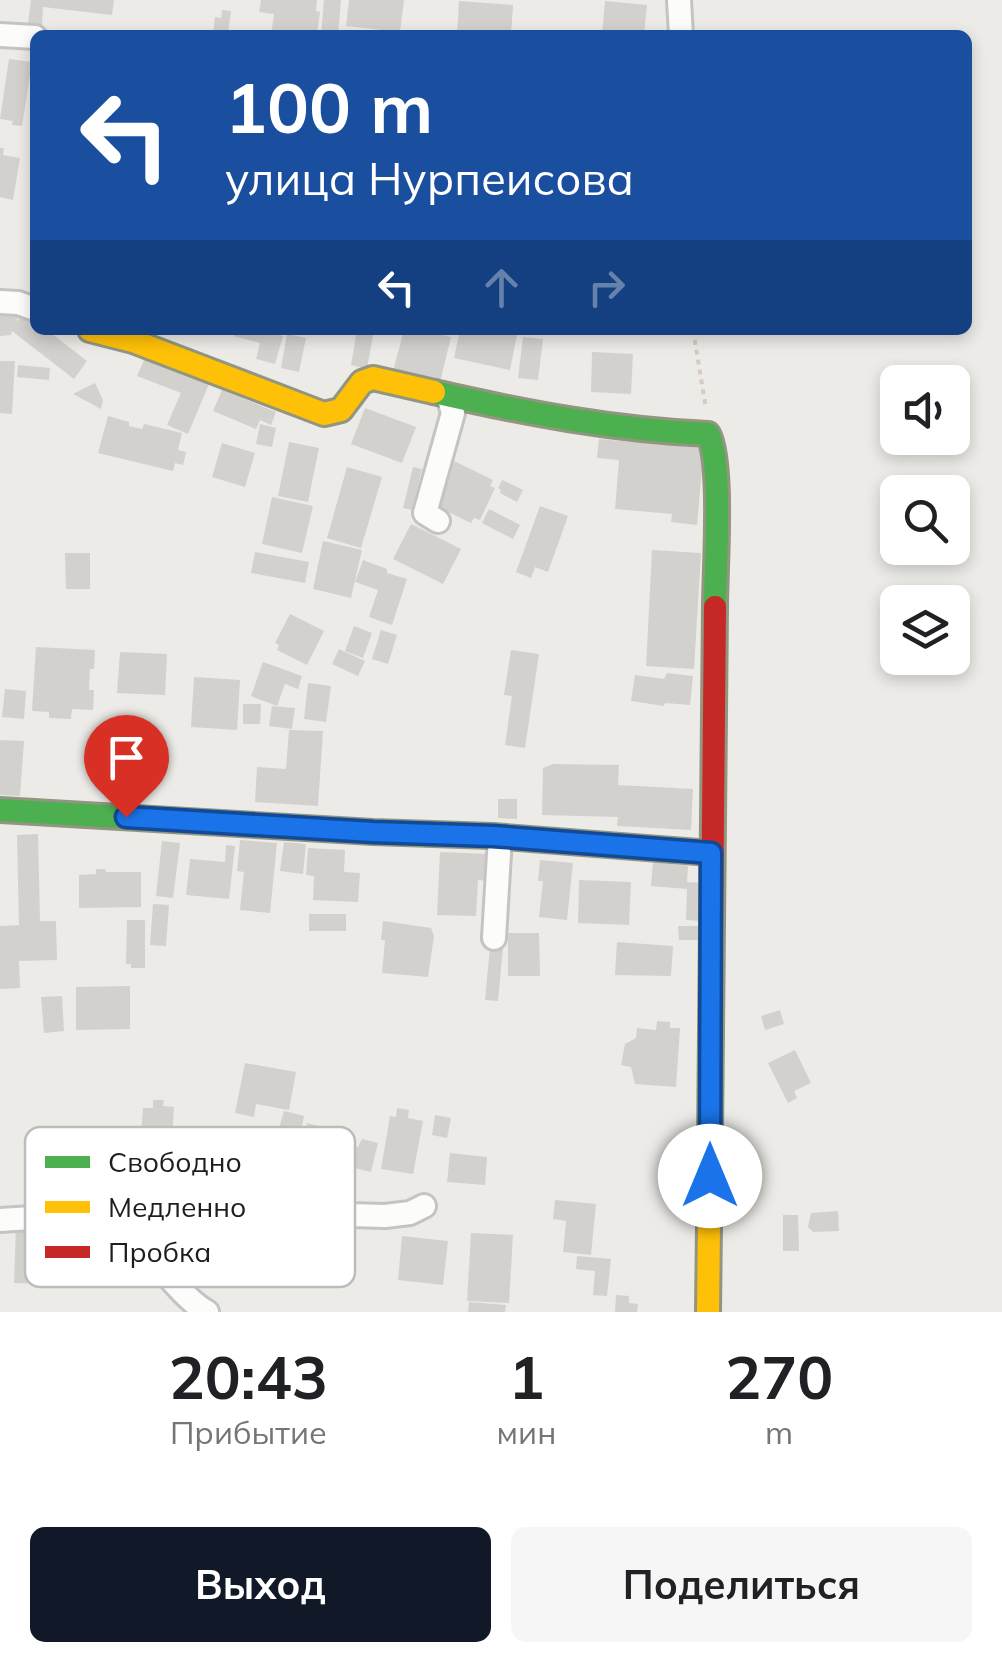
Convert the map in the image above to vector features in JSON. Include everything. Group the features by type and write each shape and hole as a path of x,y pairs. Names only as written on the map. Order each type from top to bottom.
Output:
{"street":[{"path":"679,0 680,30"},
{"path":"0,35 30,37"},
{"path":"0,302 30,308"},
{"path":"110,335 324,414 341,410 362,382 373,378 610,428 708,434 713,443 716,492 708,1312"},
{"path":"438,521 425,513 452,412 448,396"},
{"path":"0,810 500,837 711,853"},
{"path":"494,938 500,837"},
{"path":"355,1215 385,1216 424,1206"},
{"path":"0,1220 25,1218"},
{"path":"182,1287 202,1311"}],"path":[{"path":"695,335 708,434"}],"building":[{"path":"31,0 114,0 112,15 43,7 42,25 28,24"},
{"path":"261,0 317,0 318,30 272,30 274,14 259,12"},
{"path":"324,0 341,0 338,30 321,30"},
{"path":"349,0 404,0 400,30 346,26"},
{"path":"459,1 513,5 511,30 457,30"},
{"path":"605,1 647,5 644,30 602,30"},
{"path":"222,10 231,11 229,30 213,30 215,17 221,18"},
{"path":"9,59 30,62 22,126 0,119"},
{"path":"0,148 4,148 3,155 20,158 13,200 0,197"},
{"path":"0,310 19,312 16,322 24,312 30,317 30,335 53,335 87,361 74,379 12,331 11,335 0,336"},
{"path":"287,335 306,338 299,372 281,368"},
{"path":"356,335 373,335 367,369 351,365"},
{"path":"403,335 451,337 440,382 393,371"},
{"path":"459,335 517,335 510,370 454,358"},
{"path":"234,336 283,336 275,364 256,359 260,343"},
{"path":"523,337 543,339 538,380 518,378"},
{"path":"592,352 633,354 631,394 591,392"},
{"path":"145,358 209,384 188,434 167,425 181,393 137,376"},
{"path":"0,361 15,361 12,414 0,413"},
{"path":"18,365 50,368 49,380 17,377"},
{"path":"95,383 103,400 101,409 73,394"},
{"path":"222,390 276,412 271,425 260,420 256,429 213,411"},
{"path":"365,408 416,427 402,463 351,444"},
{"path":"108,416 142,429 144,424 182,433 178,450 186,452 183,465 175,463 173,471 98,453"},
{"path":"260,424 276,428 272,447 256,444"},
{"path":"599,439 704,448 697,525 671,522 672,514 615,509 619,460 597,458"},
{"path":"289,442 319,448 308,502 278,496"},
{"path":"222,443 255,453 245,487 212,477"},
{"path":"452,460 493,480 490,486 495,488 480,520 474,518 471,523 430,503"},
{"path":"347,467 382,477 361,548 327,538"},
{"path":"413,467 422,469 412,510 403,508"},
{"path":"502,480 523,490 517,502 500,493"},
{"path":"272,497 313,506 302,553 262,544"},
{"path":"540,506 568,516 548,572 535,567 531,578 516,572"},
{"path":"489,509 520,525 513,539 482,523"},
{"path":"411,524 461,549 443,584 393,559"},
{"path":"323,541 362,550 351,598 313,589"},
{"path":"652,550 701,553 694,669 646,666"},
{"path":"255,552 309,562 305,583 251,573"},
{"path":"65,553 90,553 90,589 66,589"},
{"path":"363,560 407,579 392,625 369,617 378,590 355,582"},
{"path":"290,614 324,631 307,665 277,650 279,645 275,643"},
{"path":"354,626 372,633 363,658 345,651"},
{"path":"381,630 397,635 388,664 372,659"},
{"path":"36,647 95,650 89,690 94,690 93,710 72,709 71,719 49,718 49,712 32,711"},
{"path":"339,649 365,661 358,676 332,664"},
{"path":"511,650 539,654 525,748 505,745 512,696 504,695"},
{"path":"120,652 167,654 165,695 117,693"},
{"path":"263,662 302,676 298,689 285,684 277,706 251,696"},
{"path":"667,673 693,676 690,705 631,701 635,675 664,679"},
{"path":"194,677 240,680 237,730 191,727"},
{"path":"308,683 331,686 326,722 304,719"},
{"path":"5,689 26,691 24,719 2,717"},
{"path":"243,704 261,704 260,724 243,724"},
{"path":"272,706 295,708 292,729 269,726"},
{"path":"289,730 323,731 318,806 255,802 257,767 286,769"},
{"path":"0,740 24,741 20,796 0,795"},
{"path":"553,764 619,765 618,785 693,789 691,830 617,826 618,817 542,815 543,768"},
{"path":"498,799 517,799 517,819 498,818"},
{"path":"38,834 40,921 56,921 57,960 19,961 20,988 0,989 0,926 19,925 17,835"},
{"path":"240,840 277,843 270,913 240,910 244,872 237,871"},
{"path":"162,841 180,843 173,898 156,896"},
{"path":"284,842 306,844 303,874 280,871"},
{"path":"226,845 235,846 229,899 186,895 190,859 225,862"},
{"path":"308,848 345,850 344,872 360,873 358,902 313,900 314,876 306,875"},
{"path":"440,852 490,854 489,881 478,880 476,916 437,915"},
{"path":"540,860 573,863 567,920 539,917 543,881 538,881"},
{"path":"653,862 688,866 687,882 704,883 702,921 686,920 687,889 651,886"},
{"path":"96,869 141,872 141,907 79,908 79,875 96,874"},
{"path":"579,880 631,882 629,925 578,923"},
{"path":"153,904 169,905 166,946 150,945"},
{"path":"309,914 346,914 346,931 309,931"},
{"path":"127,920 145,920 145,968 126,964"},
{"path":"383,921 431,928 434,936 428,977 382,973"},
{"path":"678,926 701,926 701,940 679,940"},
{"path":"508,933 539,933 540,976 508,976"},
{"path":"617,942 673,946 671,976 615,975"},
{"path":"490,947 503,948 498,1001 485,1000"},
{"path":"130,986 130,1029 76,1030 76,987"},
{"path":"62,996 64,1031 44,1033 41,997"},
{"path":"780,1010 784,1024 765,1030 761,1016"},
{"path":"657,1021 680,1028 676,1087 635,1084 631,1067 621,1065 625,1044 636,1038 637,1028 656,1030"},
{"path":"795,1050 811,1083 794,1091 797,1098 788,1103 768,1063"},
{"path":"245,1063 296,1072 289,1110 256,1104 254,1117 235,1113"},
{"path":"153,1100 164,1100 163,1106 174,1107 173,1127 142,1127 143,1108 153,1108"},
{"path":"397,1108 409,1110 408,1118 423,1121 413,1174 381,1169 390,1116 396,1117"},
{"path":"284,1111 304,1116 302,1127 279,1127"},
{"path":"435,1115 451,1118 447,1138 432,1135"},
{"path":"362,1139 378,1143 371,1172 355,1168 355,1146"},
{"path":"450,1153 487,1157 485,1185 447,1182"},
{"path":"555,1200 596,1204 591,1255 563,1252 566,1221 553,1219"},
{"path":"838,1211 839,1231 813,1232 808,1227 811,1213"},
{"path":"783,1215 798,1215 799,1251 783,1251"},
{"path":"16,1225 25,1226 25,1283 14,1283"},
{"path":"471,1233 513,1235 509,1303 467,1301"},
{"path":"402,1236 448,1241 443,1285 398,1280"},
{"path":"577,1256 611,1259 607,1296 593,1295 595,1271 576,1269"},
{"path":"616,1295 629,1296 629,1303 638,1304 637,1312 615,1312"},
{"path":"469,1302 506,1305 505,1312 468,1312"}],"traffic: fast":[{"path":"434,392 570,419 708,434 717,491 715,607"},
{"path":"0,810 493,836 711,853"}],"traffic: slow":[{"path":"110,335 324,414 341,410 362,382 373,378 434,392"},
{"path":"708,1312 710,1138"}],"traffic: jam":[{"path":"710,1138 715,607"}],"route":[{"path":"126,817 493,836 711,853 710,1176"}]}
